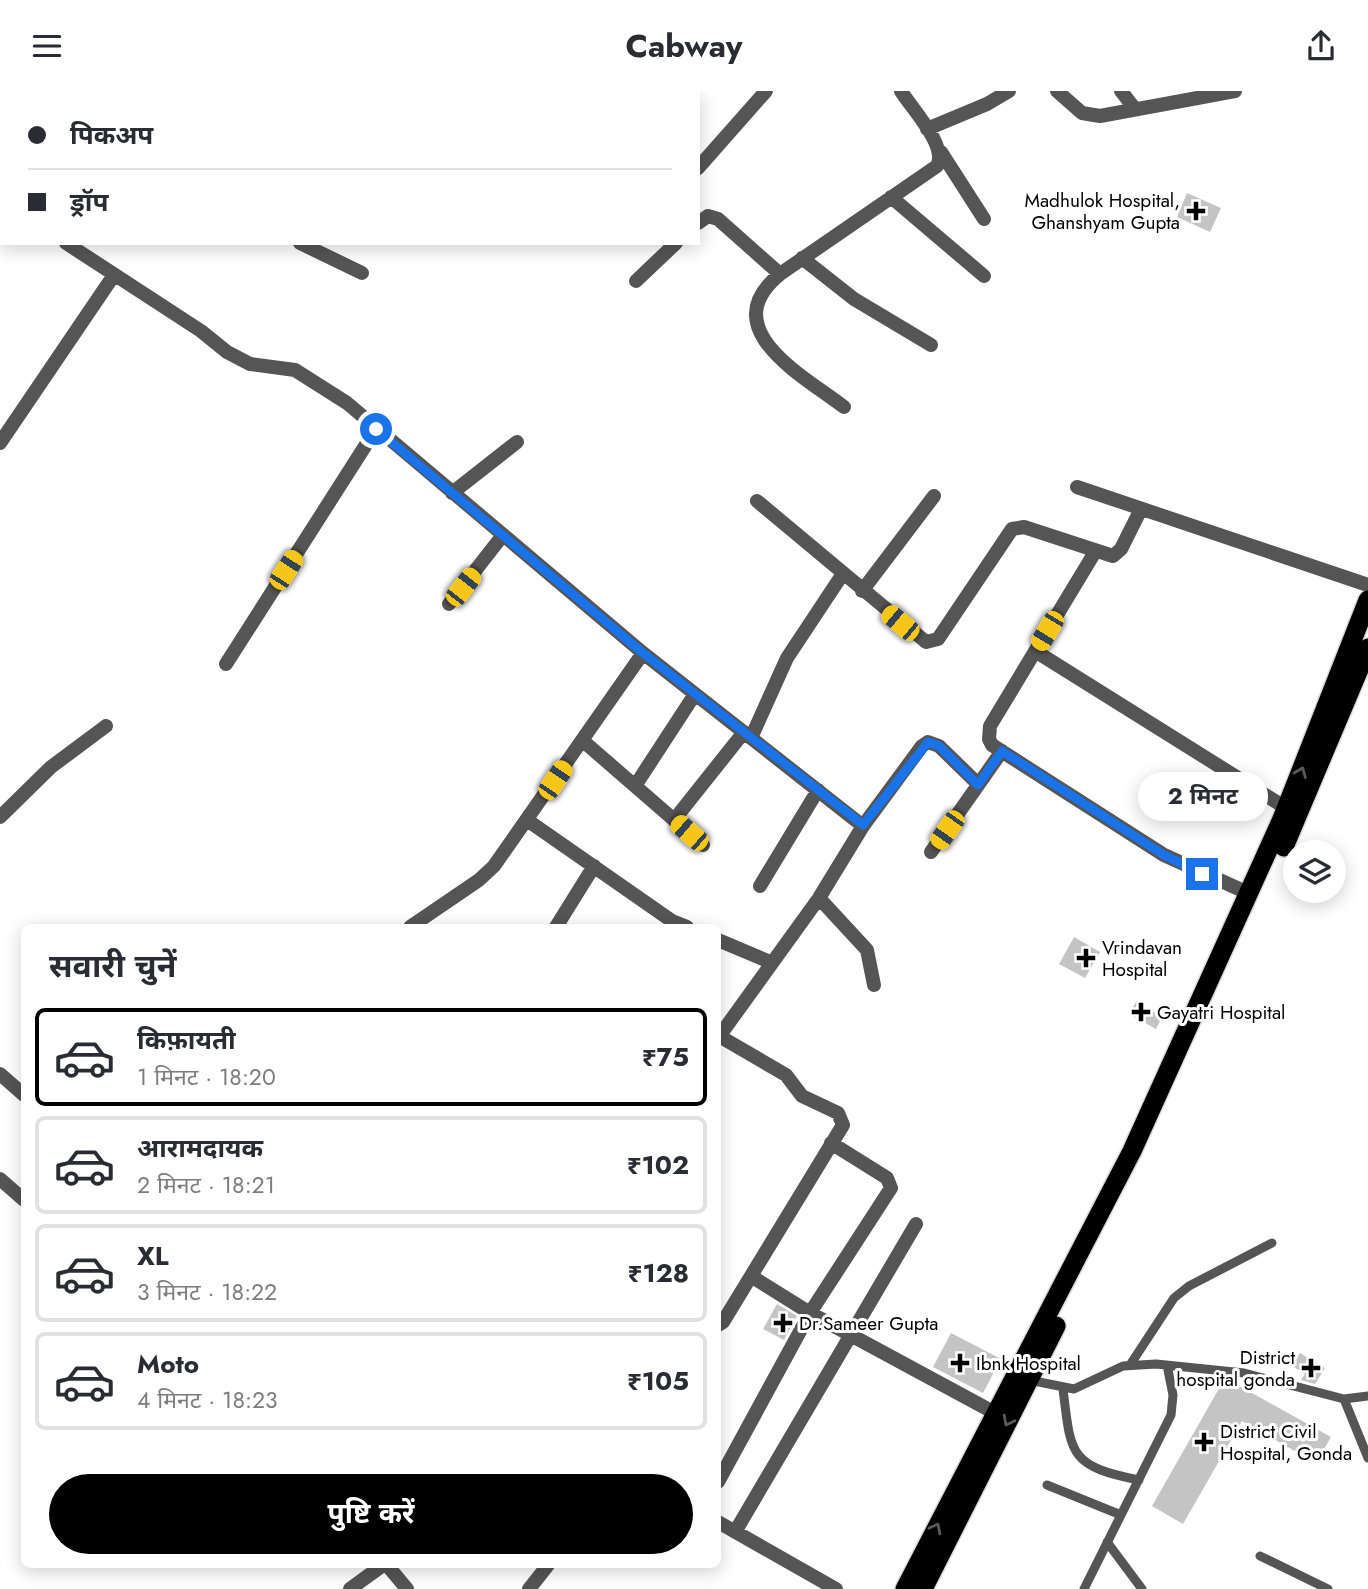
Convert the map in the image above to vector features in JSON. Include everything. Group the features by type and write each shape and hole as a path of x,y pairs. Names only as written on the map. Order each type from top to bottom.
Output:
{"highway":[{"path":"905,1589 1132,1151 1286,808 1368,600"},
{"path":"923,1589 1149,1138 1307,797 1368,648"}],"street":[{"path":"700,166 766,91"},
{"path":"901,91 984,219"},
{"path":"927,129 987,104 1009,91"},
{"path":"1057,91 1086,115 1100,116 1234,91"},
{"path":"1121,91 1135,110"},
{"path":"700,145 715,148"},
{"path":"844,407 767,347 761,338 755,318 757,305 762,293 780,274 937,166 941,152"},
{"path":"891,197 984,276"},
{"path":"700,222 708,216 718,219 780,274"},
{"path":"69,245 201,331 223,350 248,363 295,370 347,403 643,653 863,825"},
{"path":"304,245 362,273"},
{"path":"636,281 674,245"},
{"path":"802,258 854,299 931,345"},
{"path":"0,443 114,275"},
{"path":"226,664 376,429"},
{"path":"452,493 517,442"},
{"path":"1077,487 1368,585"},
{"path":"862,591 934,496"},
{"path":"757,501 919,638 932,642 938,639 1012,529 1017,526 1107,556 1118,554 1140,509"},
{"path":"449,604 503,535"},
{"path":"1095,552 990,726 989,739 1002,751 1164,855 1248,893"},
{"path":"674,820 748,735 787,658 842,575"},
{"path":"1035,650 1286,808"},
{"path":"414,924 480,880 495,866 643,653"},
{"path":"635,786 695,694"},
{"path":"0,817 51,767 106,726"},
{"path":"582,740 704,845"},
{"path":"721,1033 819,898 863,825 928,742 939,746 978,785"},
{"path":"931,852 1002,751"},
{"path":"760,886 818,790"},
{"path":"527,820 680,924"},
{"path":"558,924 594,866"},
{"path":"819,898 867,950 874,985"},
{"path":"721,941 770,962"},
{"path":"721,1039 786,1075 802,1096 838,1113 843,1125 721,1323"},
{"path":"0,1074 21,1092"},
{"path":"721,1476 810,1313 891,1188 887,1178 831,1143"},
{"path":"0,1179 21,1197"},
{"path":"735,1532 916,1224"},
{"path":"751,1276 810,1313 995,1413"},
{"path":"721,1524 836,1589"},
{"path":"350,1589 381,1568"},
{"path":"388,1568 407,1589"},
{"path":"529,1589 546,1568"}],"lane":[{"path":"1130,1365 1174,1298 1189,1286 1272,1243"},
{"path":"1029,1380 1063,1389 1074,1389 1130,1365 1167,1365 1244,1373 1344,1399 1368,1396"},
{"path":"1084,1589 1171,1415 1173,1395 1167,1365"},
{"path":"1063,1389 1069,1437 1076,1455 1088,1466 1139,1480"},
{"path":"1344,1399 1368,1458"},
{"path":"1047,1485 1121,1515"},
{"path":"1107,1542 1142,1589"},
{"path":"1260,1556 1328,1589"}],"building":[{"path":"1187,193 1221,208 1210,232 1177,217"},
{"path":"1074,937 1100,952 1085,978 1059,964"},
{"path":"1136,1002 1162,1017 1156,1029 1129,1014"},
{"path":"777,1304 797,1316 784,1340 763,1329"},
{"path":"951,1333 1001,1359 983,1393 933,1367"},
{"path":"1300,1353 1325,1368 1315,1384 1301,1380 1305,1374 1292,1366"},
{"path":"1225,1378 1331,1437 1316,1463 1242,1421 1183,1524 1152,1506"}],"place":[{"name":"Madhulok Hospital, Ghanshyam Gupta","path":"1196,211"},
{"name":"Vrindavan Hospital","path":"1086,958"},
{"name":"Gayatri Hospital","path":"1141,1012"},
{"name":"Dr.Sameer Gupta","path":"783,1323"},
{"name":"Ibnk Hospital","path":"960,1363"},
{"name":"District hospital gonda","path":"1311,1368"},
{"name":"District Civil Hospital, Gonda","path":"1204,1442"}],"route":[{"path":"376,429 643,653 863,825 922,746 928,742 939,746 978,785 1002,751 1180,865 1202,874"}]}
